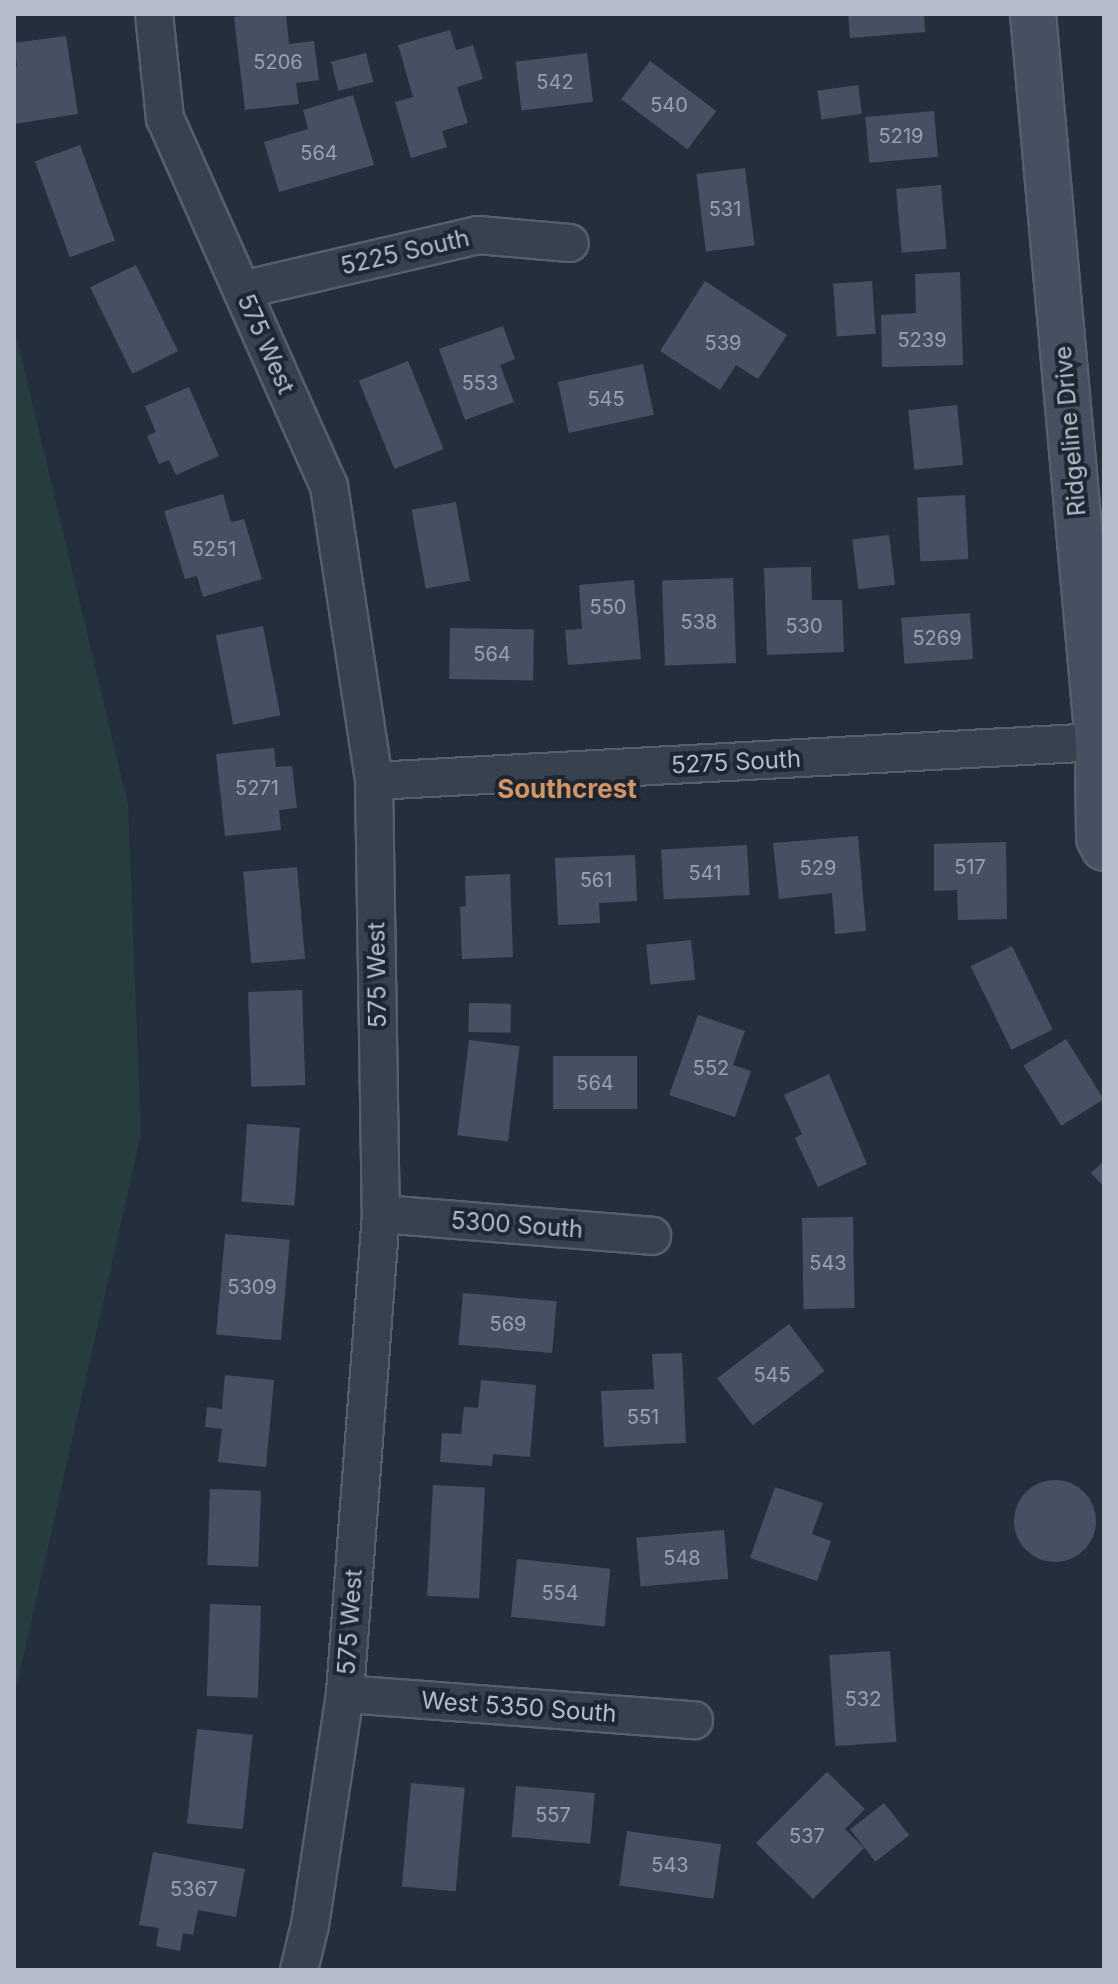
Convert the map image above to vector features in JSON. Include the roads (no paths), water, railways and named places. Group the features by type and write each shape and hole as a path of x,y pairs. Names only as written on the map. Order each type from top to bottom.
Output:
{"street":[{"name":"575 West","path":"154,14 165,118 329,486 374,781 381,1214 345,1694 310,1925 299,1970"},
{"name":"Ridgeline Drive","path":"1033,14 1098,742 1099,838 1104,848"},
{"name":"5225 South","path":"242,290 478,235 570,243"},
{"name":"5275 South","path":"374,781 1098,742"},
{"name":"5300 South","path":"381,1214 652,1236"},
{"name":"West 5350 South","path":"345,1694 694,1720"}],"district":[{"name":"Southcrest","path":"567,789"}]}
